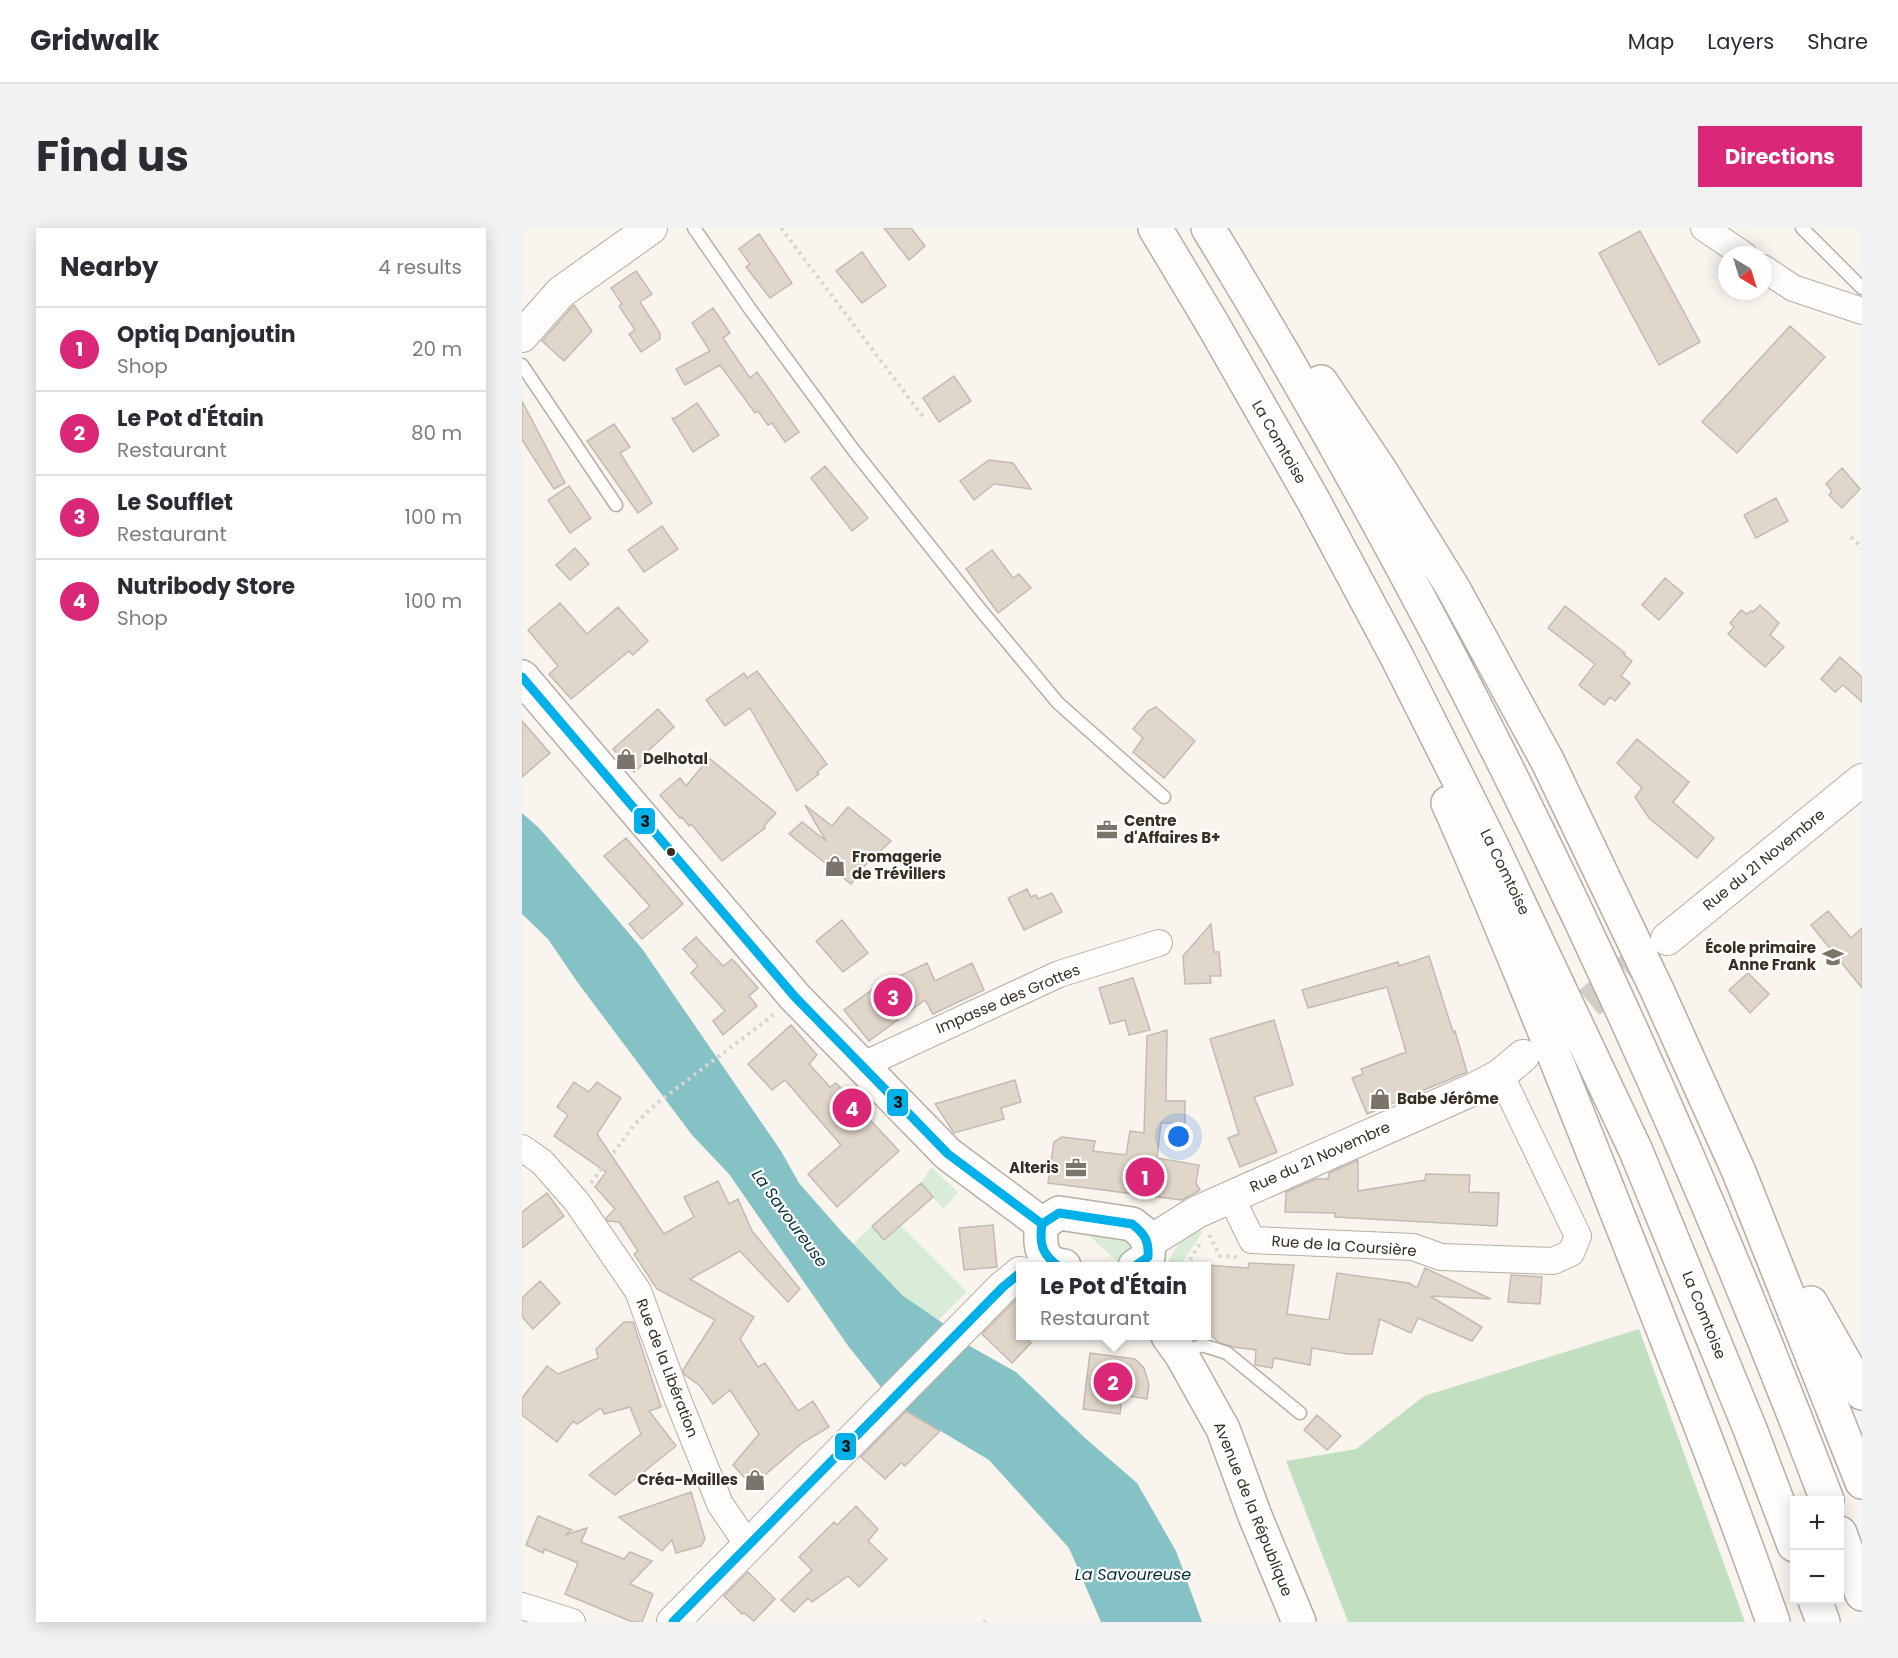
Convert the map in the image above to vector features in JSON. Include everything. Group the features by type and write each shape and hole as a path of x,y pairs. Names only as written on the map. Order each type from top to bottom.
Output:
{"main road":[{"name":"La Comtoise","path":"1155,228 1212,322 1313,500 1397,657 1547,959 1631,1141 1750,1429 1790,1534"},
{"path":"1208,228 1328,434 1389,545 1543,844 1681,1142 1793,1410 1825,1496"},
{"path":"1215,228 1380,470 1487,647 1575,817 1657,990 1739,1172 1862,1482"},
{"path":"1313,500 1487,892 1698,1419 1773,1622"},
{"path":"522,676 795,997 948,1154 1040,1257 1059,1213 1132,1224 1142,1232 1142,1254"},
{"path":"1739,1172 1862,1394"},
{"name":"Avenue de la République","path":"1174,1345 1223,1429 1255,1516 1299,1622"},
{"path":"1844,1546 1862,1594"},
{"path":"1817,1604 1823,1622"}],"street":[{"path":"522,336 561,292 651,228"},
{"path":"1704,228 1731,246"},
{"path":"1772,274 1793,288 1862,311"},
{"name":"Rue du 21 Novembre","path":"1667,939 1862,780"},
{"name":"Impasse des Grottes","path":"861,1066 1059,974 1159,943"},
{"name":"Rue du 21 Novembre","path":"1142,1254 1197,1212 1474,1089 1499,1076 1523,1056"},
{"name":"Rue de la Coursière","path":"1232,1197 1252,1240 1413,1248 1442,1257 1553,1261 1571,1252 1578,1236 1510,1094 1499,1076"},
{"name":"Rue de la Libération","path":"522,1148 542,1162 577,1202 638,1290 678,1401 720,1504 748,1545"},
{"path":"673,1622 963,1327 1016,1276"},
{"path":"522,1606 572,1622"}],"lane":[{"path":"694,228 750,309 855,452 979,608 1058,703 1164,797"},
{"path":"1802,228 1862,288"},
{"path":"522,365 616,505"},
{"path":"1174,1345 1202,1345 1227,1353 1300,1413"}],"path":[{"path":"781,228 924,418"},
{"path":"1851,537 1862,548"},
{"path":"577,1202 635,1124 657,1103 795,997"}],"green space":[{"path":"931,1167 958,1192 943,1209 921,1183"},
{"path":"900,1225 967,1292 938,1320 902,1295 853,1244 872,1226 884,1240"},
{"path":"1078,1225 1129,1240 1134,1250 1126,1260 1115,1260"},
{"path":"1196,1225 1202,1233 1183,1262 1169,1262 1172,1254"},
{"path":"1639,1329 1745,1622 1348,1622 1286,1461 1356,1449 1424,1396"}],"water":[{"name":"La Savoureuse","path":"522,813 539,828 643,950 781,1151 799,1183 841,1231 902,1295 944,1324 966,1344 1016,1372 1085,1438 1137,1483 1176,1551 1202,1622 1101,1622 1069,1548 989,1460 904,1409 880,1386 849,1347 729,1174 692,1135 578,983 548,939 522,914"}],"building":[{"path":"884,228 911,228 925,246 909,260"},
{"path":"1640,231 1700,342 1659,365 1599,253"},
{"path":"759,234 792,283 770,298 746,267 750,264 739,249"},
{"path":"862,252 886,286 862,303 836,271"},
{"path":"636,271 652,294 640,302 660,333 660,339 641,352 629,334 635,330 619,306 622,304 611,288"},
{"path":"574,305 592,331 564,361 542,341"},
{"path":"713,308 730,333 723,338 750,378 757,372 799,432 785,442 772,423 768,425 758,411 755,413 720,365 685,385 676,369 710,351 692,323"},
{"path":"1790,326 1825,357 1737,453 1702,422"},
{"path":"954,376 971,401 939,422 923,398"},
{"path":"522,401 565,483 554,489 522,440"},
{"path":"697,403 719,435 693,452 672,418"},
{"path":"614,424 630,447 620,453 652,503 638,513 587,441"},
{"path":"989,460 1013,463 1031,489 994,484 974,500 960,481"},
{"path":"825,466 868,518 852,531 811,478"},
{"path":"1842,468 1860,489 1842,508 1829,495 1832,491 1826,484"},
{"path":"569,486 591,518 570,533 548,500"},
{"path":"1776,498 1788,521 1756,538 1744,515"},
{"path":"662,526 678,549 644,572 628,550"},
{"path":"575,548 589,564 570,580 556,565"},
{"path":"992,550 1013,578 1019,574 1031,588 998,613 966,569"},
{"path":"1665,578 1683,593 1659,620 1642,605"},
{"path":"560,603 587,634 618,607 648,641 633,655 629,651 571,699 549,674 558,666 528,630"},
{"path":"1760,605 1779,623 1770,635 1784,647 1765,667 1728,634 1734,627 1730,623 1741,610 1747,614"},
{"path":"1565,606 1632,661 1621,676 1630,683 1615,701 1610,697 1604,705 1579,685 1595,664 1548,628"},
{"path":"1840,657 1862,677 1862,702 1843,685 1835,692 1821,679"},
{"path":"757,671 827,764 817,772 819,774 797,791 750,708 725,726 706,700 744,673 747,678"},
{"path":"1156,707 1195,741 1164,778 1133,752 1143,738 1133,729 1148,711"},
{"path":"658,709 674,727 648,751 653,756 634,772 613,749"},
{"path":"522,721 550,753 522,777"},
{"path":"1637,739 1689,782 1673,802 1714,838 1697,858 1649,818 1635,797 1642,788 1617,763"},
{"path":"709,758 776,813 764,826 765,828 722,861 691,824 689,826 682,817 680,818 660,795 680,778 686,786"},
{"path":"805,805 832,826 848,807 891,841 867,863 851,884 789,834 802,822 826,841"},
{"path":"626,838 683,904 642,939 629,924 650,906 604,856"},
{"path":"1027,889 1031,897 1036,895 1038,899 1052,893 1062,912 1024,930 1008,898"},
{"path":"1828,911 1851,938 1862,928 1862,988 1811,925"},
{"path":"842,920 868,953 843,972 816,941"},
{"path":"1211,924 1214,952 1219,952 1221,976 1210,976 1211,983 1185,984 1183,956"},
{"path":"696,937 723,966 732,959 758,988 749,996 757,1006 723,1035 713,1021 725,1011 691,973 698,966 683,949"},
{"path":"1429,956 1467,1072 1367,1114 1352,1078 1363,1074 1361,1069 1406,1052 1387,987 1308,1008 1302,990 1398,962 1399,966"},
{"path":"927,963 935,981 972,963 984,990 933,1014 925,1000 869,1041 844,1010 890,977 893,979"},
{"path":"1748,973 1769,994 1750,1013 1729,990"},
{"path":"1133,978 1150,1030 1129,1035 1125,1020 1110,1024 1099,988"},
{"path":"1274,1020 1293,1085 1254,1097 1277,1152 1240,1167 1228,1138 1239,1134 1210,1039"},
{"path":"791,1025 817,1055 809,1064 830,1087 836,1083 899,1151 837,1207 808,1174 841,1145 785,1080 772,1090 748,1064"},
{"path":"1167,1030 1166,1101 1185,1101 1185,1123 1161,1123 1157,1158 1199,1165 1196,1183 1200,1190 1182,1200 1048,1183 1054,1142 1062,1137 1095,1141 1093,1151 1126,1155 1130,1131 1144,1133 1147,1036"},
{"path":"1015,1080 1021,1102 1001,1108 1004,1119 954,1133 935,1104"},
{"path":"574,1082 589,1092 597,1082 621,1098 597,1134 664,1234 694,1217 684,1197 718,1181 729,1204 738,1199 752,1231 800,1289 788,1302 740,1251 690,1279 754,1317 740,1339 758,1367 765,1363 798,1411 813,1401 829,1427 802,1443 752,1486 733,1465 759,1434 730,1390 713,1404 700,1386 684,1374 683,1370 715,1320 657,1289 634,1254 638,1251 619,1222 608,1221 606,1218 615,1209 595,1187 606,1172 554,1136 568,1115 557,1107"},
{"path":"1358,1160 1358,1191 1425,1180 1426,1174 1470,1175 1469,1192 1499,1193 1497,1226 1335,1217 1335,1213 1285,1212 1286,1192 1316,1179 1328,1179 1329,1173"},
{"path":"921,1183 933,1197 884,1240 872,1226"},
{"path":"547,1193 564,1216 522,1248 522,1212"},
{"path":"993,1225 997,1267 964,1270 959,1228"},
{"path":"1249,1263 1294,1265 1287,1314 1329,1320 1337,1273 1409,1283 1417,1288 1425,1268 1491,1299 1430,1296 1482,1327 1472,1341 1418,1318 1411,1333 1380,1319 1372,1354 1348,1354 1312,1348 1310,1365 1274,1358 1272,1368 1255,1365 1256,1350 1233,1347 1218,1342 1211,1335 1211,1265 1248,1268"},
{"path":"1511,1275 1542,1277 1540,1304 1508,1302"},
{"path":"540,1281 560,1303 533,1329 522,1317 522,1298"},
{"path":"1016,1300 1016,1340 1028,1340 1031,1343 1012,1363 982,1334"},
{"path":"624,1322 633,1322 661,1407 649,1411 676,1446 615,1495 589,1475 641,1434 630,1407 604,1414 601,1408 577,1424 573,1421 557,1442 522,1415 522,1398 547,1366 558,1374 598,1358 596,1349"},
{"path":"1090,1353 1135,1359 1144,1368 1149,1385 1147,1399 1122,1395 1120,1414 1083,1409"},
{"path":"906,1411 940,1431 905,1466 901,1463 885,1479 861,1457"},
{"path":"1317,1415 1341,1436 1327,1450 1304,1430"},
{"path":"691,1492 705,1539 701,1546 676,1553 672,1540 662,1551 619,1517"},
{"path":"856,1506 878,1529 868,1541 887,1559 859,1587 848,1576 812,1602 808,1598 794,1612 781,1600 812,1570 799,1557 834,1522 837,1525"},
{"path":"538,1516 572,1530 565,1535 587,1528 581,1542 624,1559 630,1552 652,1561 630,1584 653,1594 642,1622 632,1622 565,1594 578,1563 544,1549 543,1553 526,1545"},
{"path":"748,1572 775,1599 754,1621 744,1613 742,1614 724,1596"}],"tunnel":[{"path":"1552,1033 1662,943"}],"transit line":[{"name":"3","path":"522,677 795,997 948,1154 1042,1224"},
{"name":"3","path":"1054,1262 1043,1248 1042,1224 1059,1213 1132,1224 1147,1242 1148,1257 1141,1262"},
{"name":"3","path":"673,1622 1016,1276"}],"place":[{"name":"Delhotal","path":"626,759"},
{"name":"Centre d'Affaires B+","path":"1107,830"},
{"name":"Fromagerie de Trévillers","path":"835,866"},
{"name":"École primaire Anne Frank","path":"1833,957"},
{"name":"Le Soufflet","path":"893,997"},
{"name":"Babe Jérôme","path":"1380,1099"},
{"name":"Nutribody Store","path":"852,1108"},
{"name":"Alteris","path":"1076,1168"},
{"name":"Optiq Danjoutin","path":"1145,1177"},
{"name":"Le Pot d'Étain","path":"1113,1382"},
{"name":"Créa-Mailles","path":"755,1480"}]}
